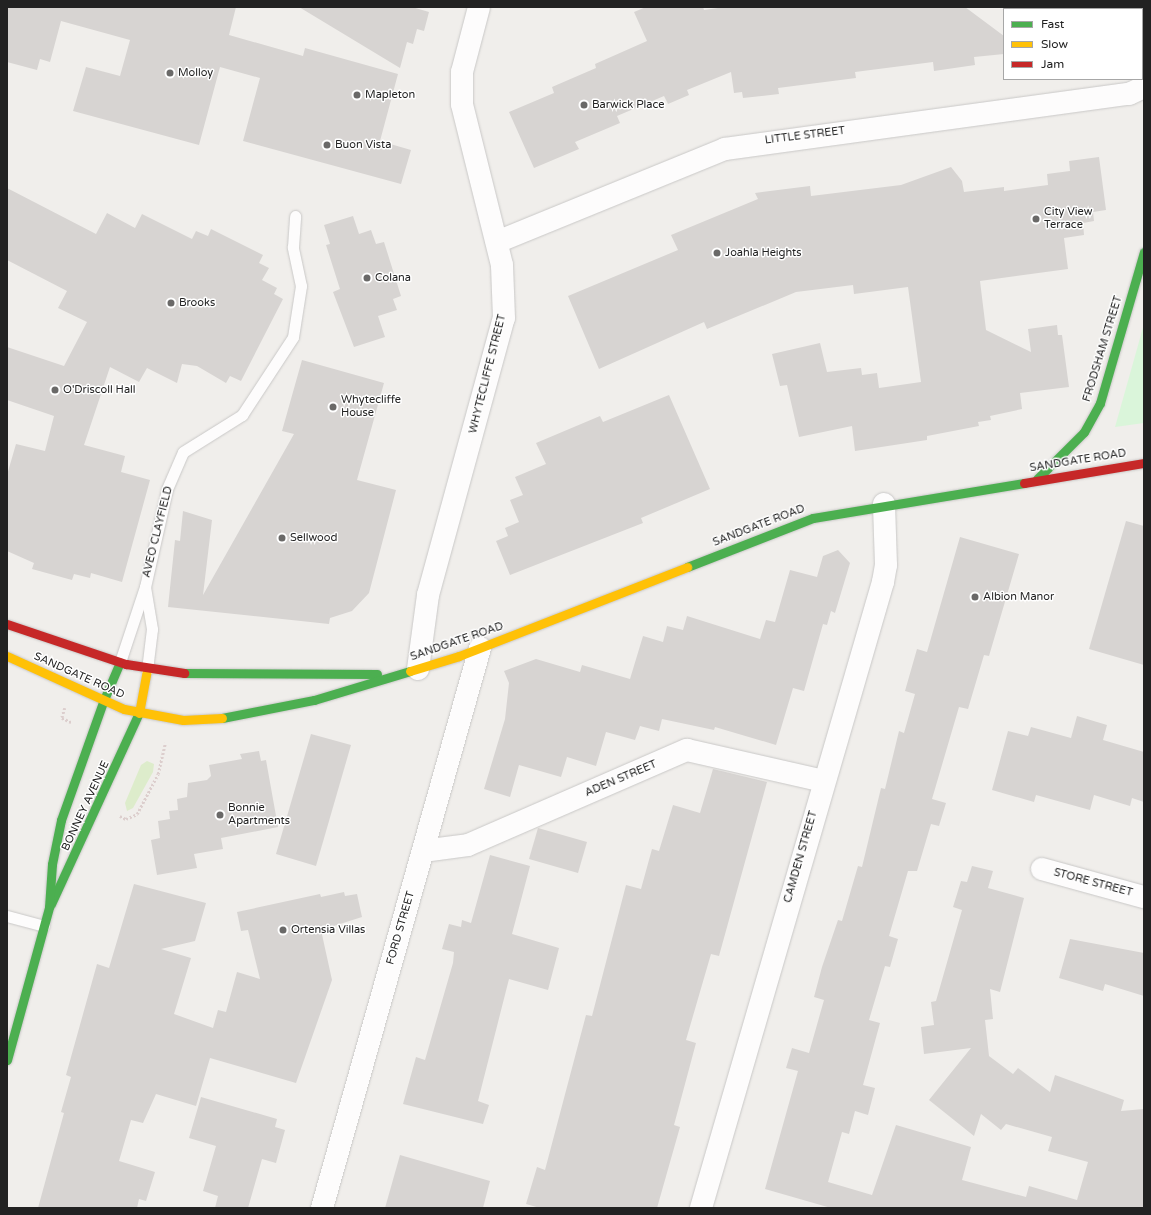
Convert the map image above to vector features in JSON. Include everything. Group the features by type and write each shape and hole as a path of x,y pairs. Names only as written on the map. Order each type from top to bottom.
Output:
{"main road":[{"name":"FRODSHAM STREET","path":"1037,479 1084,432 1100,403 1144,252"},
{"name":"SANDGATE ROAD","path":"7,656 103,702 139,713 183,720 233,717 314,700 409,672 480,648 806,520 884,504 1144,463"},
{"name":"SANDGATE ROAD","path":"7,624 147,670 235,676 409,672"},
{"name":"BONNEY AVENUE","path":"7,1060 49,907 52,864 61,820 103,702 120,662"},
{"name":"BONNEY AVENUE","path":"49,907 88,830 133,732 139,713 147,670"}],"street":[{"name":"WHYTECLIFFE STREET","path":"409,672 428,595 504,318 504,281 497,242 462,104 463,66 479,7"},
{"name":"LITTLE STREET","path":"497,242 725,149 1139,94"},
{"name":"CAMDEN STREET","path":"701,1208 823,781 883,582 886,565 884,504"},
{"name":"FORD STREET","path":"322,1208 480,648"},
{"name":"ADEN STREET","path":"423,851 468,845 687,750 823,781"},
{"name":"STORE STREET","path":"1042,869 1144,897"}],"lane":[{"name":"AVEO CLAYFIELD","path":"120,662 145,587 167,489 183,452 242,415 293,337 301,286 293,247 295,216"},
{"name":"AVEO CLAYFIELD","path":"145,587 152,629 147,670"},
{"path":"7,916 44,926"}],"path":[{"path":"65,708 62,718 71,722"},
{"path":"117,815 126,819 136,814 158,774 165,743"}],"green space":[{"path":"1144,324 1144,423 1115,427"},
{"path":"147,761 154,764 153,772 133,808 127,811 125,803 141,765"}],"building":[{"path":"7,7 236,7 229,35 303,56 305,48 398,74 380,141 411,150 401,184 243,141 260,78 220,67 199,145 73,111 86,67 120,76 130,40 61,21 50,62 40,59 37,70 7,62"},
{"path":"299,7 412,7 429,12 424,31 417,29 413,44 407,42 400,68"},
{"path":"646,7 703,7 704,10 725,7 965,7 1003,35 1003,54 974,57 975,65 934,71 933,62 855,72 856,78 778,88 779,94 743,98 742,92 734,93 731,72 687,90 689,95 668,104 664,96 617,116 620,123 575,142 579,149 534,168 509,112 554,93 552,87 596,68 595,64 647,41 634,12"},
{"path":"1099,157 1106,210 1093,212 1094,221 1083,223 1084,235 1064,238 1068,269 980,281 986,330 1031,352 1028,329 1057,325 1058,335 1062,335 1069,387 1020,393 1022,409 990,416 991,420 978,422 979,426 927,436 927,440 855,451 852,426 799,437 787,385 780,386 772,354 820,343 827,372 861,368 862,375 877,373 879,388 921,382 908,287 854,294 853,285 796,292 707,329 704,322 599,369 568,296 678,250 671,235 758,199 755,193 810,186 811,196 901,185 951,167 962,181 964,192 1004,187 1004,191 1048,185 1047,174 1070,171 1069,161"},
{"path":"7,188 96,234 107,213 135,228 142,214 192,239 196,231 208,236 211,229 263,255 259,263 269,268 262,280 277,288 274,294 283,299 241,381 230,376 226,383 197,366 182,364 177,383 147,368 139,382 110,367 84,445 125,456 121,472 150,480 122,582 91,573 90,578 74,574 72,580 32,569 34,563 7,551 7,475 16,444 45,451 54,416 7,400 7,347 64,366 87,322 58,308 67,291 7,260"},
{"name":"Colana","path":"353,216 359,234 371,230 376,244 384,242 401,296 393,299 397,310 378,316 385,337 354,347 333,292 340,289 326,245 330,244 324,225"},
{"name":"Sellwood","path":"302,360 384,383 357,480 396,490 369,593 352,611 330,618 329,624 168,607 175,540 180,541 183,511 212,520 203,595 294,434 282,431"},
{"path":"669,395 710,489 641,518 643,523 510,575 496,541 508,536 505,528 519,522 510,500 523,495 515,477 546,464 536,443 600,416 603,422"},
{"path":"1126,521 1144,526 1144,665 1089,649"},
{"path":"960,537 1019,554 989,656 984,655 968,709 959,707 932,799 946,803 939,826 931,824 917,871 908,871 889,936 898,939 890,967 885,966 869,1020 880,1023 863,1085 875,1088 868,1115 855,1111 849,1134 842,1132 828,1182 872,1195 896,1125 971,1147 962,1180 1026,1197 1029,1186 1077,1200 1088,1162 1048,1151 1052,1137 1006,1124 1001,1130 981,1114 974,1136 929,1100 971,1048 924,1054 921,1027 934,1025 931,1002 936,1001 962,910 953,907 961,881 967,882 972,866 993,871 988,888 1024,898 1000,992 990,989 993,1019 985,1020 989,1056 1013,1074 1018,1068 1050,1092 1055,1075 1124,1100 1121,1111 1144,1109 1144,1208 831,1208 765,1189 798,1071 786,1068 792,1048 809,1053 824,1000 814,997 822,967 838,920 842,921 858,866 862,867 881,788 885,789 899,731 904,733 915,694 905,691 917,649 927,652"},
{"path":"838,550 850,563 835,613 831,611 827,625 823,624 804,691 793,688 776,745 715,727 714,730 662,719 659,731 640,726 635,740 606,732 596,766 567,757 561,777 519,765 510,797 484,789 505,719 509,683 504,671 536,659 580,672 582,665 630,679 643,636 663,642 667,626 683,630 687,616 760,639 766,620 775,622 790,570 817,577 823,556"},
{"path":"1077,716 1107,725 1103,740 1144,752 1144,802 1132,798 1130,806 1094,795 1090,810 1036,795 1034,802 992,790 1008,731 1028,736 1031,727 1071,738"},
{"path":"311,734 351,745 316,866 276,854"},
{"name":"Bonnie Apartments","path":"259,751 261,761 266,760 278,827 221,838 223,849 194,854 197,868 157,875 151,840 160,838 158,821 170,819 169,811 178,810 177,799 187,797 188,783 207,780 211,776 209,765 242,759 240,754"},
{"path":"713,769 767,782 719,956 711,954 686,1040 696,1043 674,1125 680,1127 657,1208 540,1208 526,1204 537,1167 545,1170 586,1015 592,1016 626,885 641,889 652,849 659,851 673,805 700,813"},
{"path":"538,828 587,842 578,873 529,859"},
{"path":"490,855 530,866 512,934 559,948 548,990 509,979 478,1101 489,1105 483,1124 403,1104 416,1057 425,1060 453,963 454,952 442,949 449,924 461,927 462,920 471,923"},
{"path":"134,884 206,903 195,941 161,949 191,958 174,1014 213,1028 218,1010 226,1012 237,972 260,979 248,930 241,931 237,912 320,894 321,897 344,892 345,896 357,894 362,917 321,930 332,980 296,1083 210,1058 196,1106 156,1094 143,1123 131,1120 119,1161 155,1172 146,1201 139,1199 137,1208 38,1208 64,1113 61,1112 71,1077 66,1075 97,964 109,968"},
{"path":"1070,939 1144,953 1144,996 1105,984 1103,991 1059,978"},
{"path":"201,1097 277,1119 275,1127 285,1130 276,1163 262,1159 248,1208 215,1208 218,1196 203,1191 216,1146 189,1138"},
{"path":"400,1155 490,1181 483,1208 385,1208"}],"traffic: fast":[{"path":"1037,479 1084,432 1100,403 1144,252"},
{"path":"687,567 813,518 1024,483"},
{"path":"103,702 120,662"},
{"path":"222,718 314,700 410,671"},
{"path":"184,673 377,674"},
{"path":"7,1060 49,907 52,864 61,820 103,702"},
{"path":"51,904 139,713"}],"traffic: slow":[{"path":"410,671 459,656 687,567"},
{"path":"7,656 124,709 183,720 222,718"},
{"path":"139,713 147,670"}],"traffic: jam":[{"path":"1024,483 1144,463"},
{"path":"7,624 126,664 184,673"}],"place":[{"name":"Molloy","path":"170,73"},
{"name":"Mapleton","path":"357,95"},
{"name":"Barwick Place","path":"584,105"},
{"name":"Buon Vista","path":"327,145"},
{"name":"City View Terrace","path":"1036,219"},
{"name":"Joahla Heights","path":"717,253"},
{"name":"Colana","path":"367,278"},
{"name":"Brooks","path":"171,303"},
{"name":"O'Driscoll Hall","path":"55,390"},
{"name":"Whytecliffe House","path":"333,407"},
{"name":"Sellwood","path":"282,538"},
{"name":"Albion Manor","path":"975,597"},
{"name":"Bonnie Apartments","path":"220,815"},
{"name":"Ortensia Villas","path":"283,930"}]}
